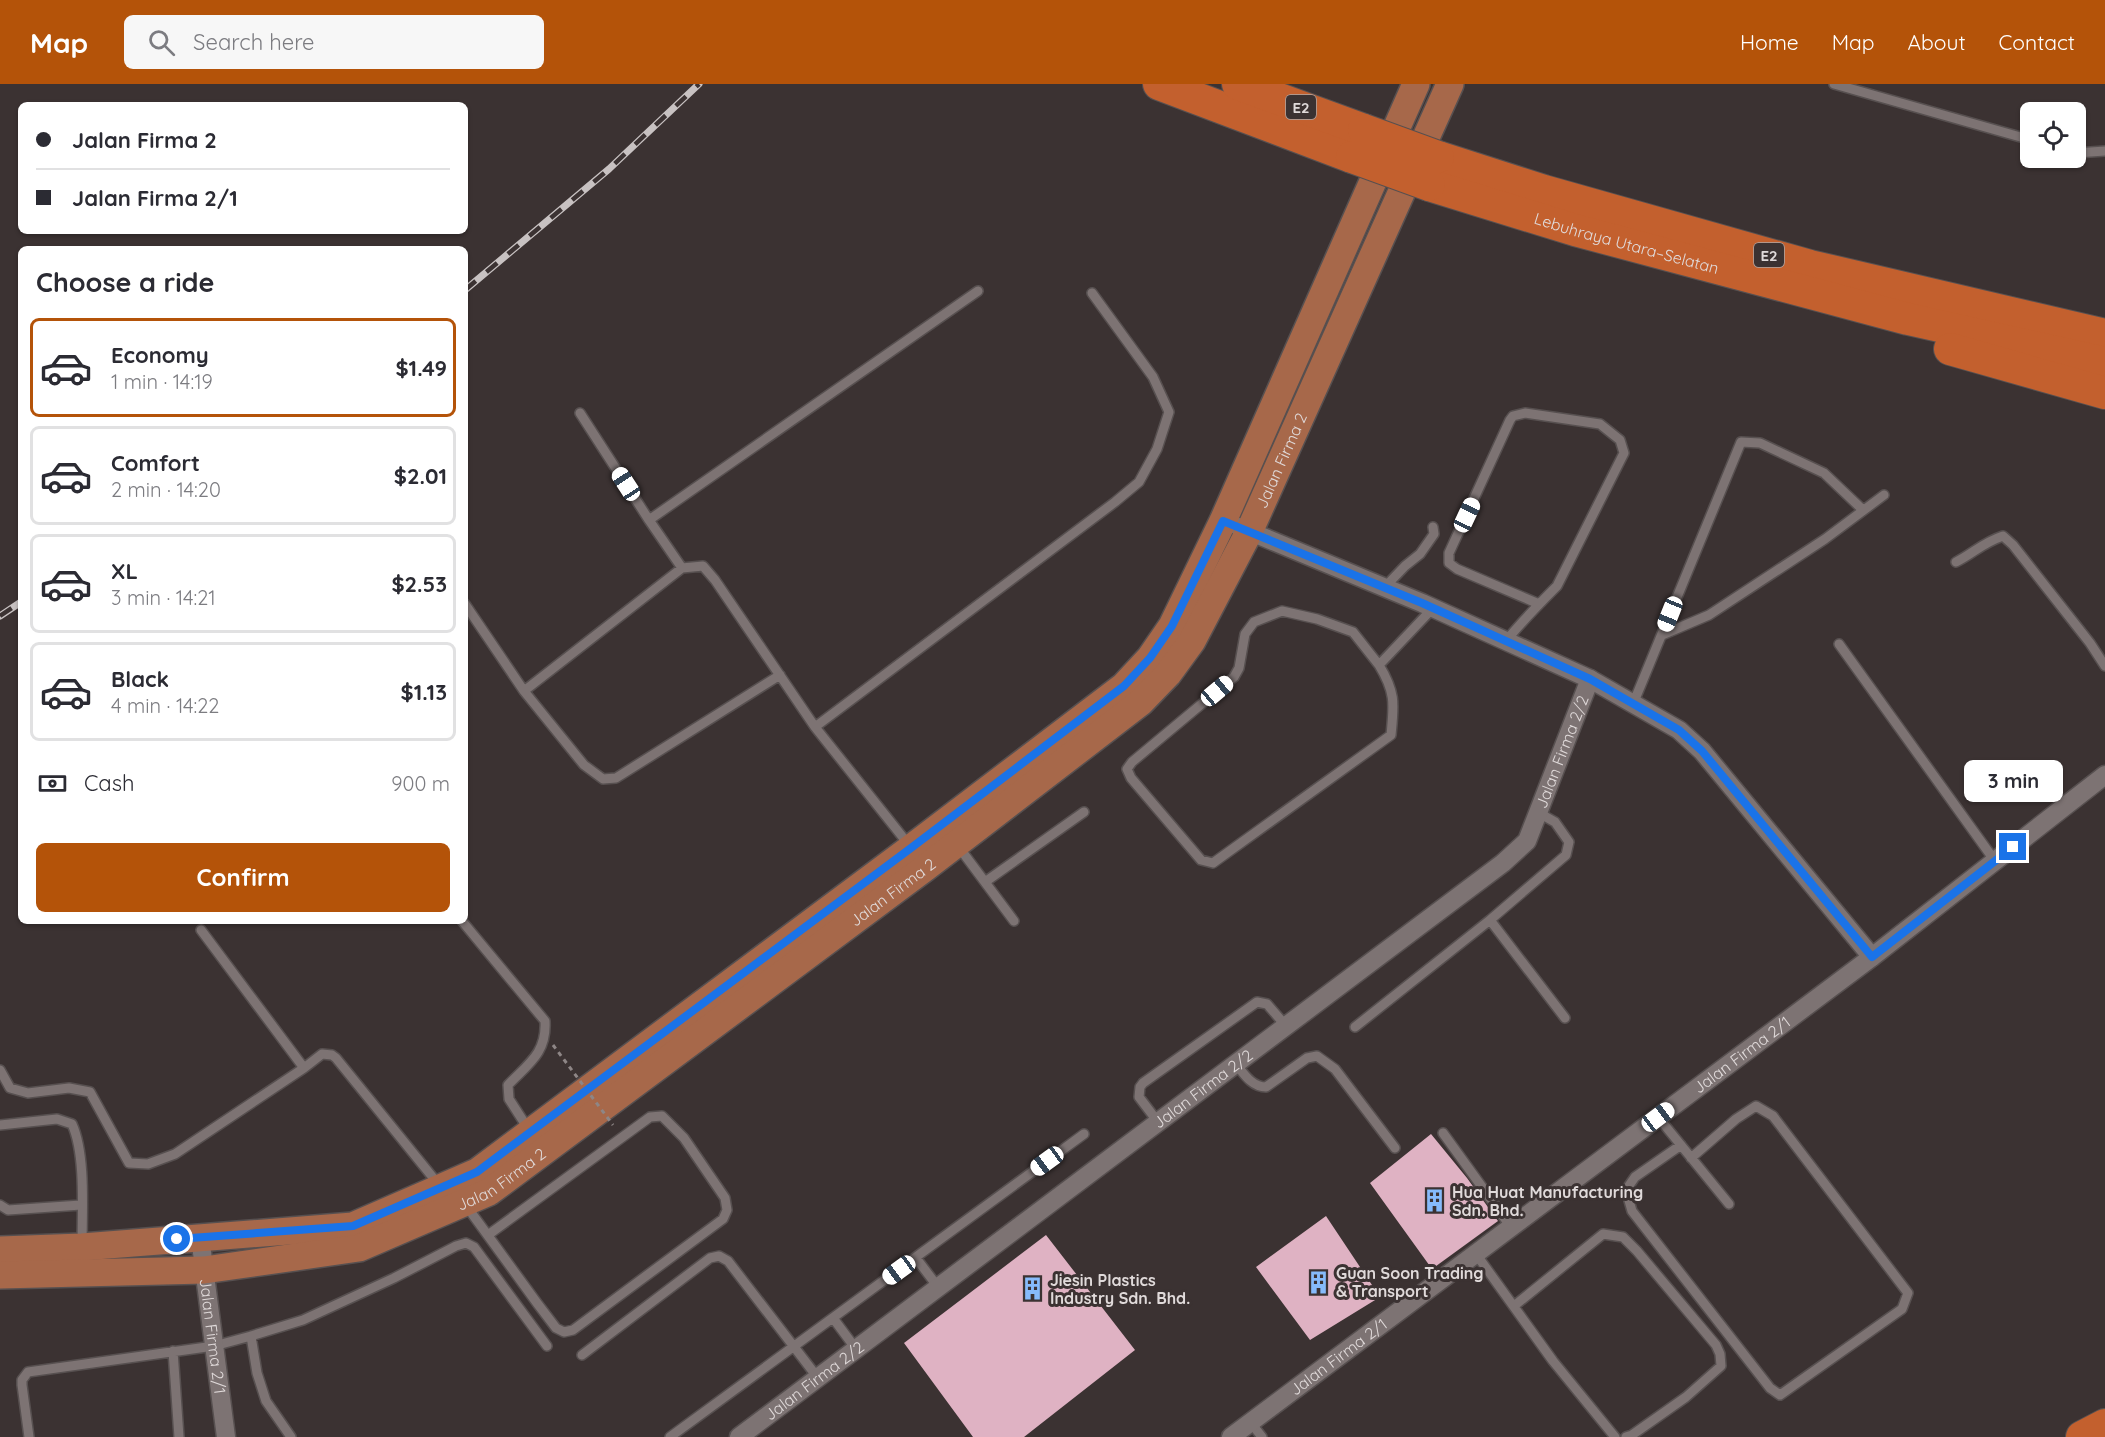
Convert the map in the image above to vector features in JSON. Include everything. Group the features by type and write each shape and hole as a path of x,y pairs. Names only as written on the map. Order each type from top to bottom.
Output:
{"highway":[{"name":"Lebuhraya Utara–Selatan","path":"1159,84 1358,144 1434,171 1575,230 1908,319 2105,363"},
{"name":"Lebuhraya Utara–Selatan","path":"1238,84 1358,144"},
{"name":"Lebuhraya Utara–Selatan","path":"1434,171 1544,191 1810,266 2105,335"},
{"path":"1723,270 1756,296 2030,370 2105,393"},
{"path":"2082,1437 2105,1425"}],"main road":[{"name":"Jalan Firma 2","path":"0,1275 204,1270 359,1248 489,1192 918,858 1124,686 1150,658 1172,626 1223,521 1416,84"},
{"name":"Jalan Firma 2","path":"0,1250 81,1247 353,1226 477,1172 918,858 956,844 1141,702 1168,674 1192,641 1249,532 1450,84"}],"street":[{"path":"1223,521 1385,587 1590,679 1679,730 1702,751 1872,957"},
{"name":"Jalan Firma 2/2","path":"740,1437 1503,863 1527,842 1590,679"},
{"name":"Jalan Firma 2/1","path":"1231,1437 1256,1430 1476,1254 1872,957 2105,775"},
{"name":"Jalan Firma 2/1","path":"200,1238 226,1437"}],"lane":[{"path":"1834,84 2020,137"},
{"path":"2086,152 2105,151"},
{"path":"649,520 978,291"},
{"path":"815,727 1139,482 1157,449 1169,412 1153,377 1092,293"},
{"path":"580,412 682,567"},
{"path":"1506,641 1557,586 1624,453 1620,440 1600,424 1525,413 1513,416 1510,420 1449,553 1449,564 1539,604"},
{"path":"1633,704 1741,442 1760,443 1824,473 1863,510"},
{"path":"1662,635 1709,615 1826,539 1884,495"},
{"path":"1385,587 1420,554 1434,534 1433,527"},
{"path":"1956,562 1971,555 1974,550 1986,542 2003,536 2020,554 2090,643 2105,666"},
{"path":"525,691 682,567 703,566 715,580 815,727 918,858"},
{"path":"468,608 525,691 584,765 603,779 616,778 780,675"},
{"path":"1379,665 1433,608"},
{"path":"1282,611 1317,619 1353,632 1379,665 1391,684 1394,703 1391,735 1213,863 1201,860 1131,778 1127,770 1132,762 1234,676 1239,668 1245,634 1254,622 1282,611"},
{"path":"1839,644 1995,861"},
{"path":"985,882 1084,812"},
{"path":"1356,1027 1490,920 1566,855 1569,842 1555,822 1539,813"},
{"path":"956,844 1014,921"},
{"path":"1490,920 1565,1018"},
{"path":"464,924 545,1021 546,1035 543,1044 536,1056 508,1085 509,1099 531,1132"},
{"path":"201,930 304,1068"},
{"path":"1158,1122 1138,1096 1143,1083 1257,1002 1266,1004 1286,1026"},
{"path":"0,1070 10,1088 28,1093 69,1088 90,1092 129,1163 148,1164 175,1154 322,1054 332,1054 441,1187"},
{"path":"1236,1064 1253,1083 1266,1087 1307,1058 1317,1056 1335,1070 1395,1148"},
{"path":"1681,1145 1635,1177 1626,1190 1628,1202 1632,1211 1770,1388 1780,1395 1902,1310 1908,1293 1773,1116 1756,1106 1736,1119 1691,1158"},
{"path":"464,1202 556,1329 569,1332 723,1219 727,1210 725,1198 684,1137 662,1116 650,1117 488,1235"},
{"path":"1658,1117 1729,1204"},
{"path":"0,1125 57,1119 72,1124 80,1156 81,1247"},
{"path":"1443,1133 1511,1227"},
{"path":"670,1437 1084,1134"},
{"path":"0,1205 8,1210 81,1205"},
{"path":"1514,1306 1603,1234 1623,1237 1638,1251 1716,1345 1720,1354 1720,1366 1686,1397 1626,1437"},
{"path":"29,1437 22,1385 22,1380 28,1372 214,1346 251,1336 303,1320 466,1243 474,1247 547,1346"},
{"path":"1476,1254 1553,1360 1615,1437"},
{"path":"582,1355 710,1258 719,1256 728,1261 818,1378"},
{"path":"916,1258 938,1287"},
{"path":"833,1318 856,1349"},
{"path":"251,1336 257,1373 266,1401 291,1437"},
{"path":"173,1351 179,1437"}],"path":[{"path":"552,1045 613,1125"}],"building":[{"name":"Hua Huat Manufacturing Sdn. Bhd.","path":"1431,1134 1498,1221 1432,1269 1370,1183"},
{"name":"Guan Soon Trading & Transport","path":"1326,1216 1380,1297 1310,1340 1256,1267"},
{"name":"Jiesin Plastics Industry Sdn. Bhd.","path":"1046,1235 1135,1350 1024,1437 973,1437 904,1343"}],"railway":[{"path":"468,287 609,169 699,84"},
{"path":"0,616 18,604"}],"place":[{"name":"Hua Huat Manufacturing Sdn. Bhd.","path":"1434,1201"},
{"name":"Guan Soon Trading & Transport","path":"1318,1282"},
{"name":"Jiesin Plastics Industry Sdn. Bhd.","path":"1032,1289"}],"route":[{"path":"177,1239 353,1226 477,1172 1124,686 1150,658 1172,626 1223,521 1422,603 1590,679 1679,730 1702,751 1872,957 2013,847"}]}
